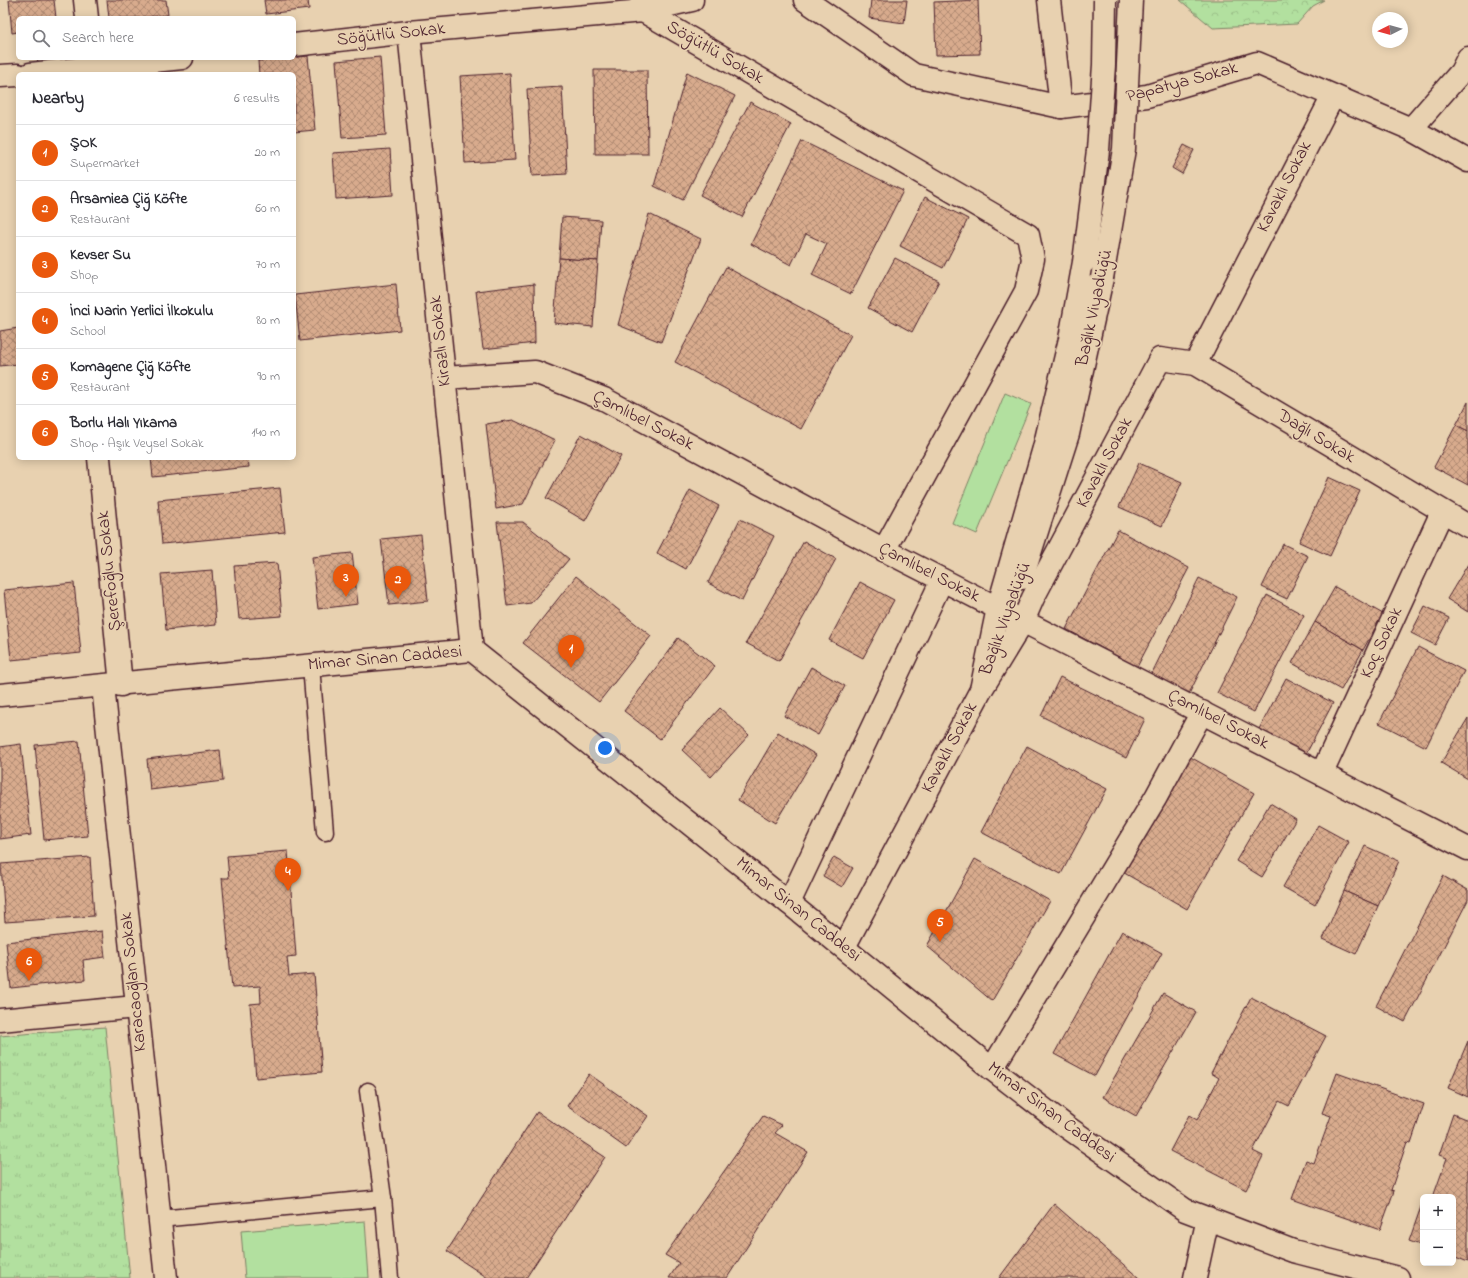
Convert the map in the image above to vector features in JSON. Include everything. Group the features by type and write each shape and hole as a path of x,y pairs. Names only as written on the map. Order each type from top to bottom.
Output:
{"street":[{"path":"85,0 87,16"},
{"path":"643,6 692,0"},
{"name":"Papatya Sokak","path":"805,0 914,75 1061,107 1147,96 1257,63 1411,129 1468,161"},
{"path":"1049,0 1061,107"},
{"name":"Bağlık Viyadüğü","path":"1010,614 1046,440 1070,339 1084,262 1098,150 1104,66 1105,0"},
{"name":"Bağlık Viyadüğü","path":"981,690 1010,614 1068,434 1102,278 1124,149 1131,0"},
{"name":"Söğütlü Sokak","path":"296,45 643,6 1028,235 1033,259 1026,292 884,550"},
{"name":"Kirazlı Sokak","path":"409,32 472,650"},
{"path":"1411,129 1461,72 1468,58"},
{"path":"65,72 92,63 146,60"},
{"path":"0,76 16,75"},
{"name":"Kavaklı Sokak","path":"1195,364 1332,96"},
{"name":"Kavaklı Sokak","path":"1010,614 1033,598 1160,359"},
{"name":"Dağlı Sokak","path":"1160,359 1195,364 1442,512 1468,526"},
{"name":"Çamlıbel Sokak","path":"444,378 535,372 597,396 884,550 1468,849"},
{"name":"Şerefoğlu Sokak","path":"99,460 112,685"},
{"name":"Koç Sokak","path":"1322,773 1442,512"},
{"path":"789,903 942,580"},
{"name":"Mimar Sinan Caddesi","path":"0,695 472,650 812,923 844,947 992,1069 1068,1127 1185,1210 1293,1251 1398,1278"},
{"name":"Karacaoğlan Sokak","path":"112,685 136,1007 166,1278"},
{"name":"Kavaklı Sokak","path":"844,947 981,690"},
{"path":"992,1069 1156,797 1202,712"},
{"path":"0,1020 136,1007"},
{"path":"1195,1278 1208,1218"}],"lane":[{"path":"311,666 325,832"},
{"path":"368,1091 384,1198 390,1278"},
{"path":"159,1218 384,1198"}],"green space":[{"path":"1180,0 1324,0 1313,6 1297,24 1213,28"},
{"path":"1005,393 1031,404 977,534 952,523"},
{"path":"105,1027 130,1278 0,1278 0,1036"},
{"path":"365,1221 369,1278 245,1278 241,1231"}],"building":[{"path":"9,0 54,0 56,16 16,16 16,32 12,33"},
{"path":"107,0 166,0 168,15 109,16"},
{"path":"264,0 308,0 309,9 266,14"},
{"path":"871,0 907,0 904,23 869,18"},
{"path":"978,0 980,54 936,55 934,2"},
{"path":"308,56 315,130 296,132 296,72 259,72 258,61 296,60 296,57"},
{"path":"380,57 386,135 342,138 336,61"},
{"path":"594,70 647,70 648,154 595,154"},
{"path":"687,72 735,96 683,200 654,186"},
{"path":"510,73 515,160 465,163 460,76"},
{"path":"562,87 567,174 532,176 527,89"},
{"path":"750,102 791,124 742,217 700,195"},
{"path":"802,141 903,191 851,294 812,275 827,244 806,234 791,265 751,244"},
{"path":"1184,145 1194,150 1182,174 1172,168"},
{"path":"390,149 393,195 336,199 333,153"},
{"path":"925,197 968,219 943,268 900,246"},
{"path":"649,214 701,239 661,342 618,325"},
{"path":"562,217 601,220 598,261 559,258"},
{"path":"559,258 598,261 593,327 554,323"},
{"path":"895,258 939,281 912,332 868,308"},
{"path":"726,267 851,335 801,429 675,362"},
{"path":"396,284 400,330 300,341 296,295"},
{"path":"534,284 535,343 483,349 476,291"},
{"path":"16,328 16,364 0,366 0,331"},
{"path":"1468,402 1468,431 1456,425"},
{"path":"513,420 555,440 523,504 496,509 486,424"},
{"path":"1456,425 1468,431 1468,485 1434,467"},
{"path":"581,434 621,456 585,521 546,498"},
{"path":"151,460 248,460 249,467 153,477"},
{"path":"1139,463 1182,482 1162,526 1119,507"},
{"path":"1329,477 1360,491 1330,556 1299,542"},
{"path":"280,488 285,532 162,544 158,500"},
{"path":"690,490 719,506 686,569 657,553"},
{"path":"740,519 774,536 742,601 708,583"},
{"path":"497,522 523,522 569,559 531,603 507,606"},
{"path":"1118,530 1189,568 1137,667 1066,629"},
{"path":"421,535 428,601 389,605 381,539"},
{"path":"804,541 836,559 779,661 746,643"},
{"path":"1283,544 1308,556 1287,599 1262,587"},
{"path":"352,553 358,604 318,609 312,557"},
{"path":"277,563 282,616 239,619 234,566"},
{"path":"1468,564 1468,612 1447,599"},
{"path":"212,570 216,625 166,630 161,574"},
{"path":"576,576 651,636 599,702 523,643"},
{"path":"1199,578 1237,597 1187,698 1149,679"},
{"path":"860,582 894,600 863,658 829,640"},
{"path":"74,583 81,653 11,660 4,590"},
{"path":"1335,587 1383,614 1363,650 1315,622"},
{"path":"1267,595 1304,615 1254,712 1217,693"},
{"path":"1425,606 1449,618 1435,645 1411,633"},
{"path":"1315,622 1363,650 1341,690 1292,663"},
{"path":"678,638 715,666 660,739 624,711"},
{"path":"1418,647 1464,671 1426,747 1379,723"},
{"path":"811,667 845,686 818,735 784,716"},
{"path":"1060,677 1145,719 1126,758 1041,716"},
{"path":"1286,678 1333,703 1306,754 1259,729"},
{"path":"720,708 749,735 711,777 682,750"},
{"path":"1468,718 1468,779 1441,763"},
{"path":"778,732 816,755 775,823 738,800"},
{"path":"79,741 88,836 44,840 35,745"},
{"path":"21,744 31,835 0,839 0,747"},
{"path":"1027,746 1107,789 1061,874 981,832"},
{"path":"220,750 223,781 150,790 147,759"},
{"path":"1178,750 1254,793 1187,909 1112,866"},
{"path":"1270,803 1296,819 1262,877 1236,861"},
{"path":"1318,825 1349,842 1315,905 1283,887"},
{"path":"1365,846 1399,861 1378,906 1344,891"},
{"path":"288,851 296,956 287,957 289,976 314,974 322,1072 256,1078 250,1004 261,1003 260,986 232,988 222,878 229,878 227,856"},
{"path":"90,857 94,916 5,922 1,864"},
{"path":"834,857 853,868 842,887 823,876"},
{"path":"975,859 1050,901 992,1001 927,946"},
{"path":"1443,876 1468,890 1468,900 1405,1022 1376,1006"},
{"path":"1344,891 1378,906 1356,954 1323,939"},
{"path":"102,931 105,957 83,960 85,980 11,988 6,942"},
{"path":"1122,931 1162,953 1095,1076 1054,1054"},
{"path":"1163,993 1196,1012 1136,1116 1103,1097"},
{"path":"1251,997 1326,1036 1289,1106 1279,1101 1253,1151 1263,1156 1246,1190 1170,1151 1189,1115 1197,1120 1219,1078 1211,1073"},
{"path":"1468,1041 1468,1097 1448,1088"},
{"path":"1337,1073 1424,1104 1411,1143 1407,1142 1391,1190 1394,1191 1380,1230 1292,1199 1306,1160 1314,1163 1331,1116 1322,1113"},
{"path":"589,1074 648,1116 626,1148 567,1106"},
{"path":"537,1112 605,1157 526,1278 488,1278 447,1251"},
{"path":"1453,1114 1468,1120 1468,1262 1456,1257 1456,1194 1434,1194 1447,1158 1439,1155"},
{"path":"763,1116 782,1125 775,1133 808,1152 727,1278 669,1278 679,1263 665,1255"},
{"path":"1054,1204 1139,1278 999,1278"},
{"path":"1420,1210 1420,1245 1409,1241"}],"place":[{"name":"Kevser Su","path":"346,597"},
{"name":"Arsamiea Çiğ Köfte","path":"398,599"},
{"name":"ŞOK","path":"571,668"},
{"name":"İnci Narin Yerlici İlkokulu","path":"288,891"},
{"name":"Komagene Çiğ Köfte","path":"940,942"},
{"name":"Borlu Halı Yıkama","path":"29,981"}]}
